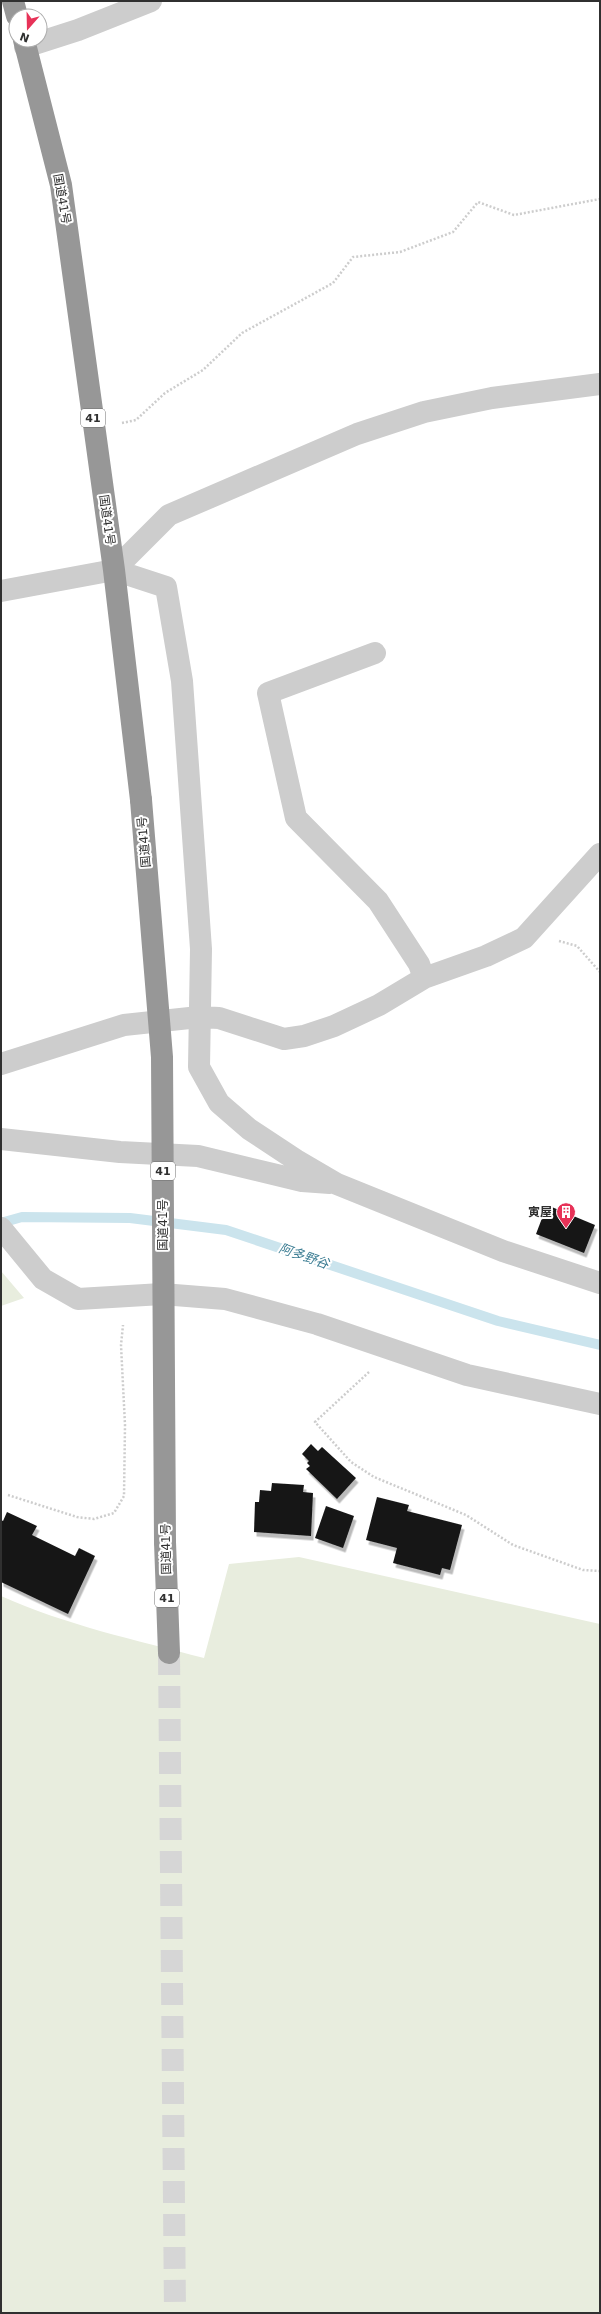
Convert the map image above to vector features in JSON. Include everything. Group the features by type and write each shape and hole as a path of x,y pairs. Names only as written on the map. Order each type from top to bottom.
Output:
{"highway":[{"name":"国道41号","path":"25,48 61,185 114,570 141,800 162,1057 165,1542 169,1653"}],"street":[{"path":"48,37 78,30 151,1"},
{"path":"114,570 169,515 357,434 424,412 492,398 600,384"},
{"path":"1,591 114,570 166,587 182,688 201,949 199,1067 219,1103 249,1129 296,1160 337,1184 503,1251 600,1283"},
{"path":"375,653 268,693 296,818 378,901 419,964 424,978"},
{"path":"1,1064 124,1025 199,1017 219,1018 284,1039 304,1036 334,1026 379,1005 424,978 486,956 524,938 600,854"},
{"path":"1,1140 120,1152 198,1156 302,1181 337,1184"},
{"path":"1,1228 43,1279 78,1299 120,1295 162,1294 225,1299 317,1324 467,1374 600,1404"}],"path":[{"path":"94,430 136,420 164,393 203,370 242,333 333,283 353,257 400,252 453,232 478,202 514,215 600,199"},
{"path":"533,929 546,938 577,946 600,972"},
{"path":"8,1495 77,1517 94,1519 114,1513 124,1496 125,1425 122,1345 124,1314 120,1295"},
{"path":"371,1370 315,1422 351,1462 374,1477 472,1519 513,1545 583,1570 600,1571"}],"shaded area":[{"path":"1,1271 24,1298 1,1306"},
{"path":"299,1557 600,1624 600,2313 1,2313 1,1596 76,1624 204,1658 229,1564"}],"building":[{"name":"寅屋","path":"547,1205 595,1225 584,1253 536,1234"},
{"path":"311,1444 318,1451 322,1447 356,1478 337,1499 306,1469 310,1466 307,1463 309,1461 302,1454"},
{"path":"272,1483 304,1485 303,1492 313,1493 311,1536 254,1532 255,1502 259,1502 260,1490 271,1491"},
{"path":"377,1497 409,1505 407,1511 462,1525 450,1570 442,1568 440,1575 393,1563 397,1548 366,1540"},
{"path":"326,1506 354,1516 343,1548 315,1538"},
{"path":"7,1512 37,1526 32,1535 75,1556 79,1548 95,1556 68,1614 1,1582 1,1520 3,1521"}],"waterway":[{"name":"阿多野谷","path":"1,1223 22,1217 130,1218 226,1230 498,1321 600,1345"}],"tunnel":[{"path":"169,1653 175,2313"}],"place":[{"name":"寅屋","path":"566,1229"}]}
